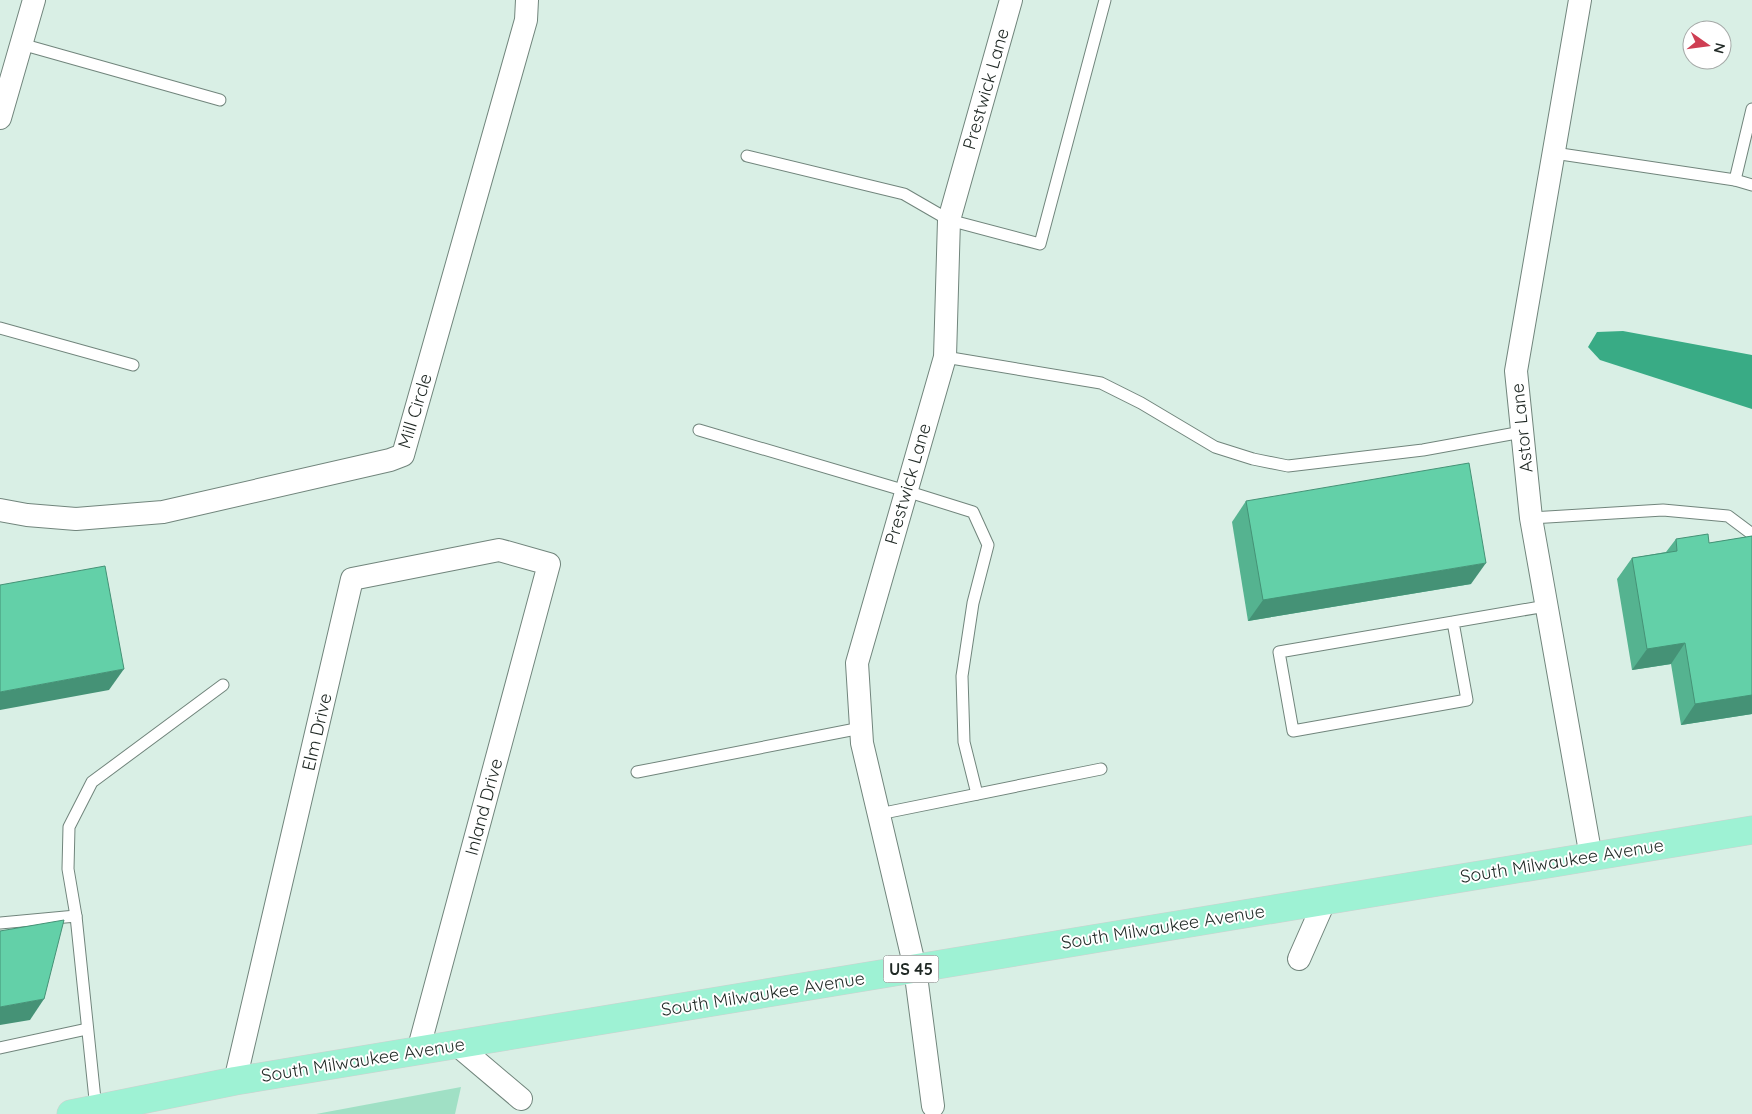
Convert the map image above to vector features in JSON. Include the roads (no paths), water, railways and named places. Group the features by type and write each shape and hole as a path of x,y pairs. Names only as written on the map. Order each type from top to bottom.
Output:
{"main road":[{"name":"South Milwaukee Avenue","path":"83,1112 235,1081 1752,830"}],"street":[{"path":"0,118 34,0"},
{"name":"Mill Circle","path":"0,510 28,515 76,519 163,512 390,460 403,455 526,20 527,0"},
{"name":"Prestwick Lane","path":"933,1106 915,968 862,743 857,663 945,357 949,220 1011,0"},
{"name":"Astor Lane","path":"1580,0 1516,371 1531,518 1591,857"},
{"name":"Elm Drive","path":"235,1081 352,579 499,550 550,564"},
{"name":"Inland Drive","path":"418,1051 550,564"},
{"path":"1299,958 1326,900"},
{"path":"456,1044 521,1100"}],"lane":[{"path":"747,156 904,194 949,220 1040,244 1105,0"},
{"path":"21,44 220,100"},
{"path":"1735,180 1752,109"},
{"path":"1554,153 1735,180 1752,185"},
{"path":"0,328 133,365"},
{"path":"945,357 1101,383 1141,403 1215,446 1254,459 1288,466 1423,450 1522,432"},
{"path":"699,430 973,512 988,546 973,604 962,676 964,742 977,794"},
{"path":"1531,518 1663,510 1728,516 1752,534"},
{"path":"1453,622 1467,700 1293,731 1280,652 1453,622 1546,606"},
{"path":"83,1112 87,1029 76,916 68,869 69,827 92,782 223,685"},
{"path":"637,772 861,728"},
{"path":"879,814 1101,769"},
{"path":"0,923 76,916"},
{"path":"0,1048 87,1029"}]}
